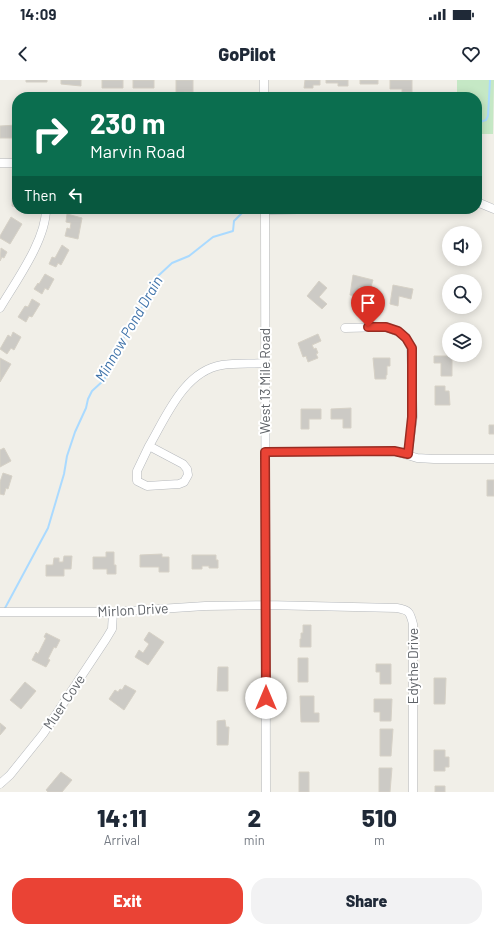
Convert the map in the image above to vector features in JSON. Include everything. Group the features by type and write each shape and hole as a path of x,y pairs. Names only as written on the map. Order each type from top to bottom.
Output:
{"street":[{"path":"264,80 264,92"},
{"path":"0,163 12,163"},
{"path":"482,204 494,209"},
{"path":"0,308 36,246 42,230 45,214"},
{"name":"West 13 Mile Road","path":"265,214 266,792"},
{"path":"345,328 386,327 403,335 412,348 412,417 408,454"},
{"path":"149,446 183,464 187,469 188,475 184,482 180,484 147,486 137,481 137,471 149,446 175,401 187,386 202,372 221,365 265,363"},
{"path":"265,452 394,451 418,458 494,459"},
{"name":"Mirlon Drive","path":"0,612 113,612 205,606 266,605"},
{"name":"Edythe Drive","path":"266,605 397,608 405,609 410,613 413,624 413,792"},
{"name":"Muer Cove","path":"0,784 10,775 43,734 106,639 112,629 113,612"}],"green space":[{"path":"457,80 494,80 493,134 482,134 482,92 457,92"}],"building":[{"path":"26,80 47,80 47,82 26,82"},
{"path":"61,80 81,80 81,86 61,84"},
{"path":"102,80 123,80 123,88 102,88"},
{"path":"133,80 154,80 154,88 133,88"},
{"path":"176,80 193,80 193,92 176,92"},
{"path":"305,80 320,80 320,85 313,85 313,88 304,88"},
{"path":"326,80 348,80 348,86 338,86 338,83 326,83"},
{"path":"360,80 378,80 378,84 360,84"},
{"path":"390,80 412,80 412,92 402,92 402,89 390,89"},
{"path":"12,125 12,138 0,138 0,126"},
{"path":"67,214 82,218 78,239 65,236 67,228 70,229 71,223 66,222"},
{"path":"11,217 22,224 10,244 0,238 0,236"},
{"path":"62,245 69,250 61,265 58,263 56,267 49,264 52,257 55,258"},
{"path":"1,248 7,252 4,258 2,257 0,261"},
{"path":"45,274 54,279 48,290 45,288 42,294 34,289"},
{"path":"353,275 373,280 370,290 359,287 357,296 350,295"},
{"path":"319,281 327,288 319,297 327,304 322,309 307,296"},
{"path":"393,285 413,289 411,299 399,296 398,306 390,304"},
{"path":"32,299 40,304 32,317 29,316 26,322 18,317 25,306 28,307"},
{"path":"13,332 21,337 14,350 11,348 7,354 0,349 8,335 11,337"},
{"path":"318,334 321,341 312,345 314,349 316,348 318,358 308,362 306,356 303,357 298,343"},
{"path":"434,356 442,356 442,362 452,362 452,376 441,376 441,363 434,363"},
{"path":"0,358 11,364 0,382"},
{"path":"373,358 390,358 390,366 387,366 386,379 375,379"},
{"path":"435,386 445,386 445,391 449,391 450,405 435,405"},
{"path":"351,408 351,428 343,428 343,419 331,419 331,409"},
{"path":"301,409 321,409 321,419 309,419 309,429 301,429"},
{"path":"489,425 494,425 494,434 489,434"},
{"path":"4,448 11,461 0,467 0,450"},
{"path":"3,473 12,476 8,489 6,488 4,495 0,494 0,482"},
{"path":"487,480 494,480 494,496 487,496"},
{"path":"106,552 114,552 116,574 107,574 107,569 93,569 93,557 106,557"},
{"path":"162,554 162,557 169,557 169,572 159,572 159,567 140,567 140,555"},
{"path":"192,555 216,555 216,560 218,560 218,568 202,566 202,569 192,569"},
{"path":"64,556 72,556 71,569 64,569 64,576 46,576 46,565 53,565 54,558 59,558 59,562 63,562"},
{"path":"303,625 311,625 311,647 300,647"},
{"path":"149,632 164,642 148,665 135,657 139,650 143,653 149,644 144,640"},
{"path":"46,633 60,640 56,648 54,647 46,667 32,660 36,652 38,654 46,638 44,637"},
{"path":"298,658 308,658 308,682 298,682"},
{"path":"376,664 391,664 391,684 380,684 380,672 376,672"},
{"path":"218,667 228,667 228,691 217,691"},
{"path":"434,678 446,678 445,704 434,704"},
{"path":"25,682 36,691 21,709 10,700"},
{"path":"125,685 136,691 124,710 109,699 115,690 118,692 120,689 122,690"},
{"path":"300,696 314,696 314,713 319,713 319,722 301,722"},
{"path":"374,699 392,699 391,721 380,721 380,712 374,712"},
{"path":"225,720 226,727 229,727 228,745 217,745 217,721"},
{"path":"0,723 6,728 0,735"},
{"path":"380,729 393,729 391,756 380,756"},
{"path":"434,750 445,750 445,757 449,757 449,767 445,767 445,771 434,771"},
{"path":"379,768 392,768 390,792 379,792"},
{"path":"61,772 72,780 62,792 48,792 46,790"},
{"path":"299,772 309,772 309,792 299,792"},
{"path":"435,786 445,786 445,792 435,792"}],"waterway":[{"name":"Minnow Pond Drain","path":"482,121 486,120 488,116 490,80"},
{"name":"Minnow Pond Drain","path":"4,610 48,528 64,474 67,456 75,432 86,408 88,399 92,391 104,380 126,333 142,307 158,276 172,263 189,256 213,237 233,231 234,221 241,214"}],"route":[{"path":"266,698 265,452 394,451 408,454 412,417 412,348 406,338 398,331 386,327 368,327"}]}
